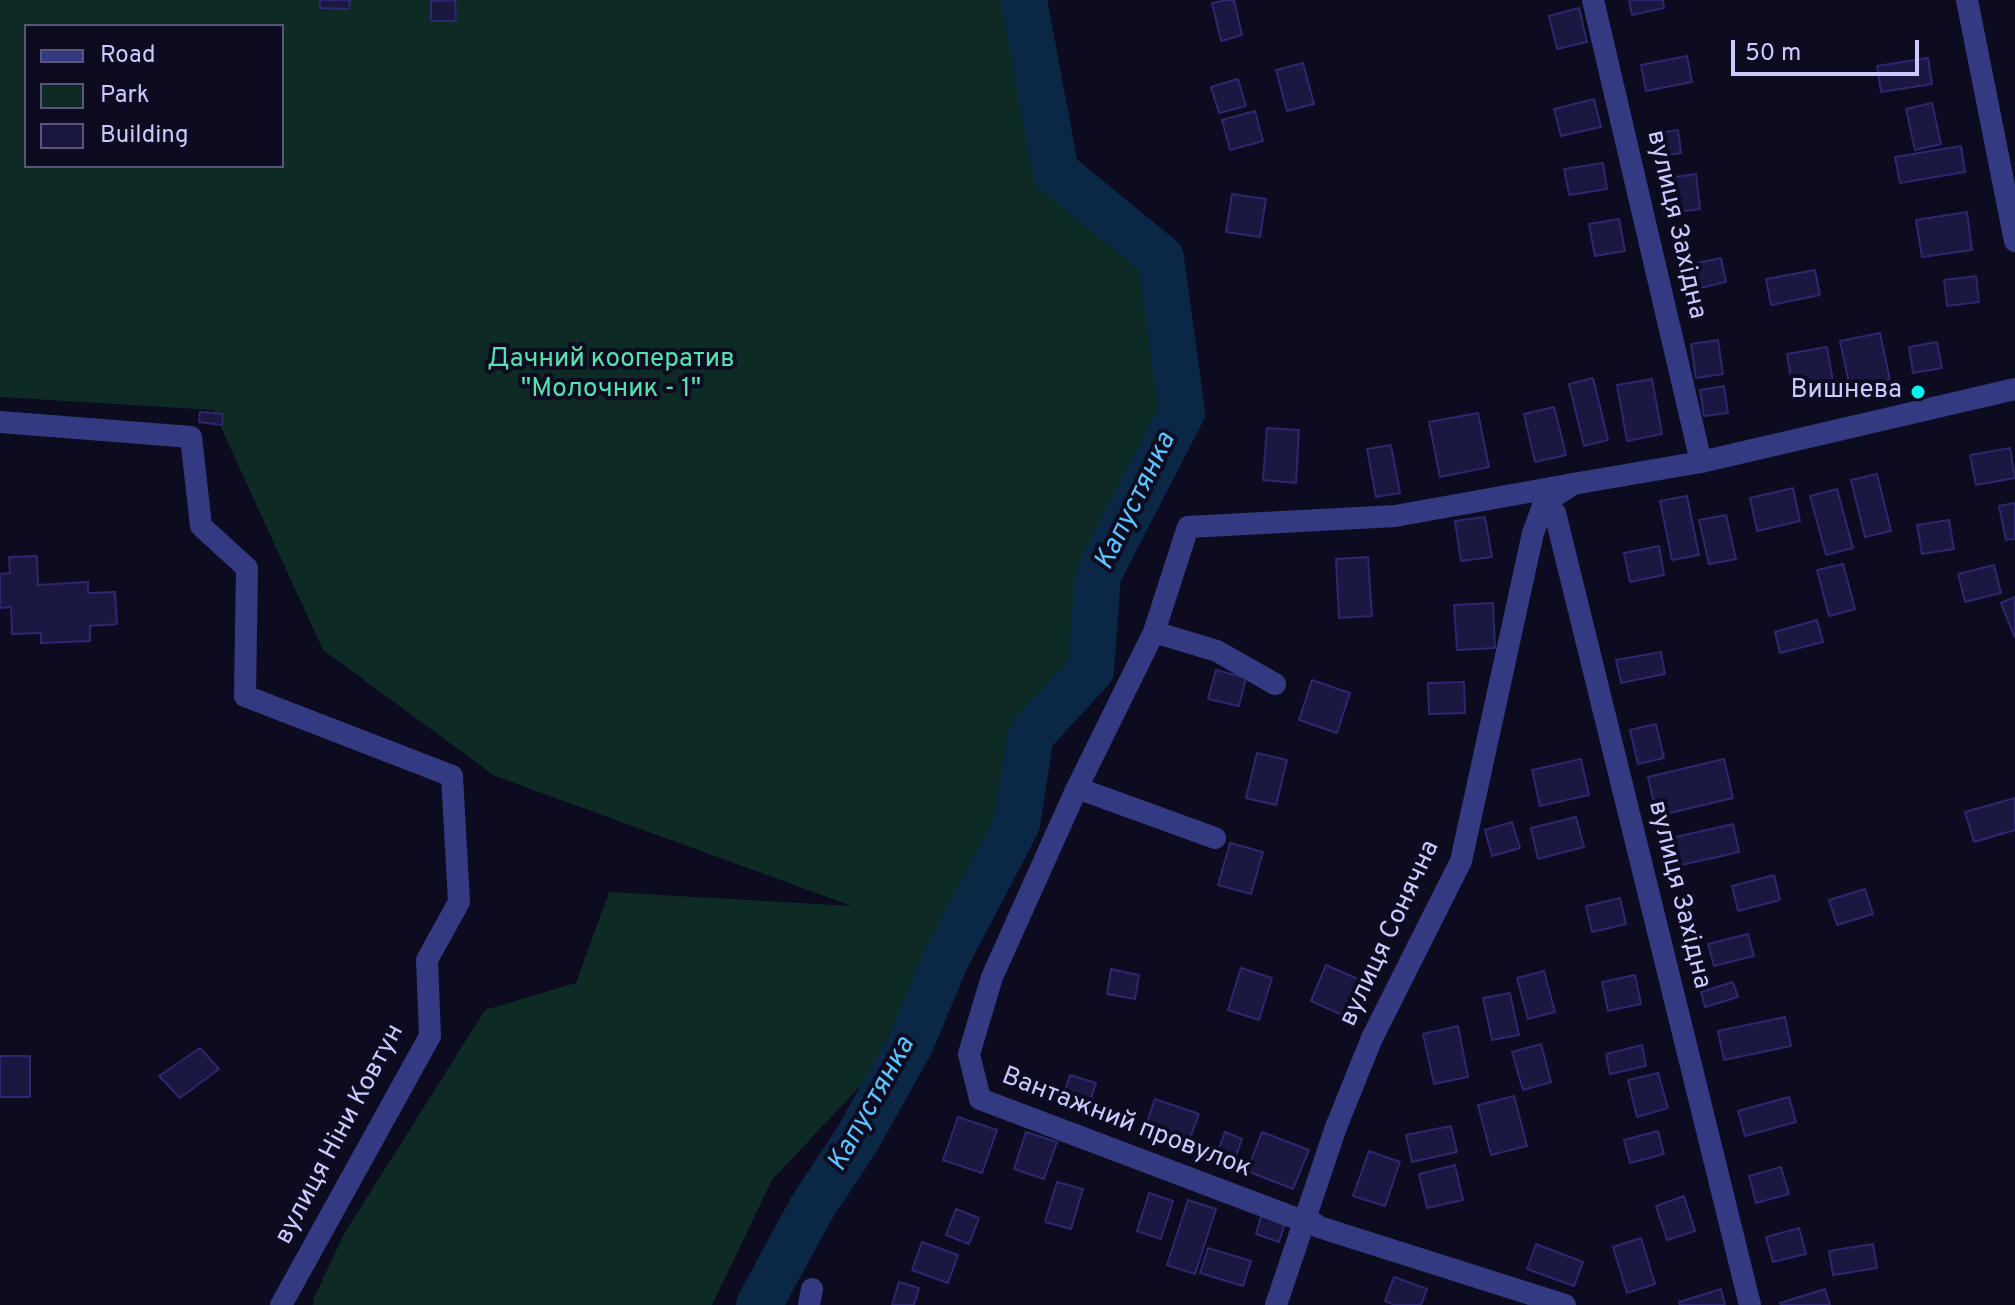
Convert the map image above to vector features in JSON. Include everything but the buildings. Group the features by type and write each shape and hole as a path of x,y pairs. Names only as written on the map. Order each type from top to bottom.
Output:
{"street":[{"name":"вулиця Західна","path":"1593,0 1701,462"},
{"path":"1967,0 2015,241"},
{"path":"1544,503 1573,484 1701,462 2015,389"},
{"name":"вулиця Ніни Ковтун","path":"0,422 191,437 201,526 247,568 245,696 452,776 459,902 427,960 430,1036 281,1305"},
{"name":"Вантажний провулок","path":"1565,1305 1319,1227 1307,1219 1295,1218 980,1099 969,1054 992,977 1077,788 1154,632 1188,527 1395,516 1573,484"},
{"name":"вулиця Західна","path":"1544,503 1555,513 1750,1305"},
{"name":"вулиця Сонячна","path":"1276,1305 1336,1127 1372,1038 1461,861 1533,533 1544,503"},
{"path":"1154,632 1217,651 1275,684"},
{"path":"1077,788 1215,838"}],"green space":[{"name":"Дачний кооператив \"Молочник - 1\"","path":"0,0 1004,0 1047,185 1139,264 1164,407 1083,565 1073,667 1014,727 1000,824 949,905 896,1048 772,1180 712,1305 313,1305 344,1234 485,1010 576,983 609,892 852,906 495,776 323,650 213,410 0,397"}],"waterway":[{"name":"Капустянка","path":"759,1305 811,1209 856,1141 910,1045 946,959 1017,824 1031,735 1091,670 1098,575 1182,412 1161,258 1056,172 1024,0"}],"place":[{"name":"Вишнева","path":"1918,392"}]}
